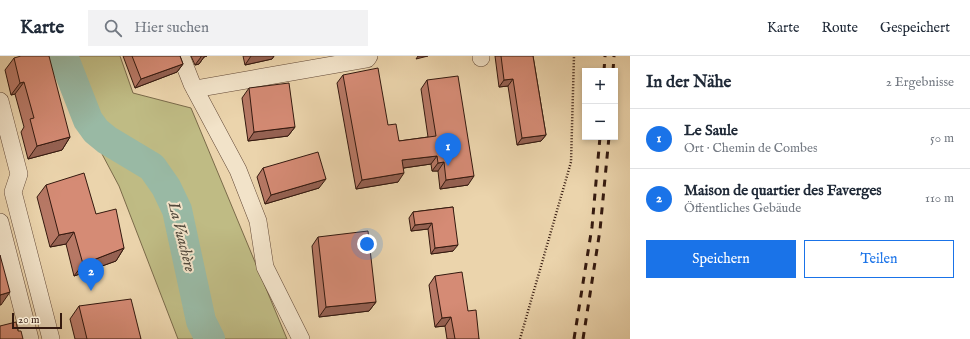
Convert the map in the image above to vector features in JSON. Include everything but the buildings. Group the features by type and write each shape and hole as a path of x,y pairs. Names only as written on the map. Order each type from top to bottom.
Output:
{"street":[{"path":"181,56 195,89 238,170 258,221 265,266 301,339"},
{"path":"195,89 367,59 369,56"},
{"path":"0,101 19,174 6,193 51,339"},
{"path":"0,222 30,339"}],"path":[{"path":"520,339 571,162 574,56"}],"shaded area":[{"path":"50,56 120,56 133,93 191,108 287,339 178,339 119,186"}],"waterway":[{"name":"La Vuachère","path":"63,56 88,120 96,131 107,140 152,167 166,187 177,210 201,321 210,339"}],"railway":[{"path":"604,68 605,56"},
{"path":"613,68 614,56"},
{"path":"574,339 592,227 600,140"},
{"path":"583,339 600,230 609,140"}],"place":[{"name":"Le Saule","path":"448,166"},
{"name":"Maison de quartier des Faverges","path":"91,291"}]}
